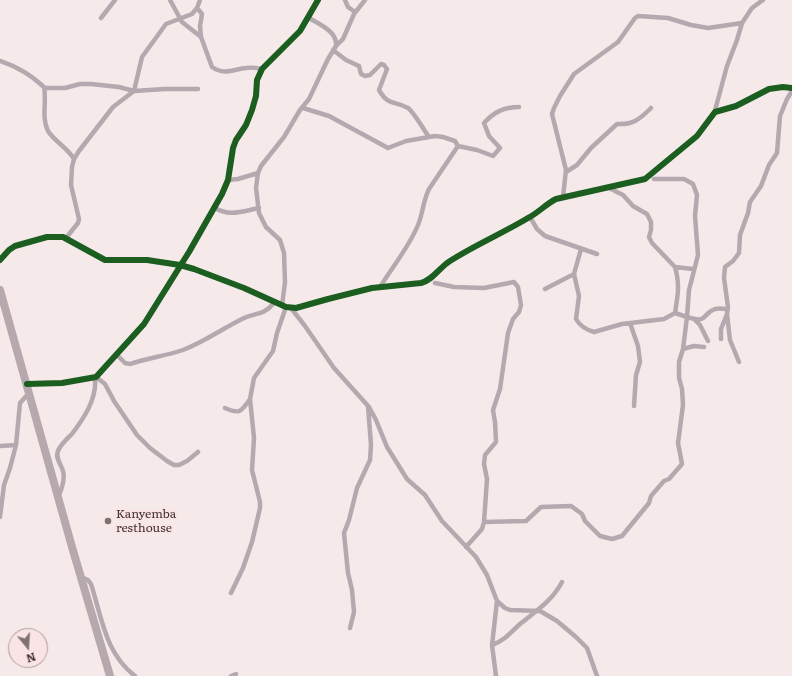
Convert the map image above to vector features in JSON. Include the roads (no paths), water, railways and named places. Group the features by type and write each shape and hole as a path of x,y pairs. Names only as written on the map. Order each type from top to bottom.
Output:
{"highway":[{"path":"0,290 110,676"}],"street":[{"path":"101,18 115,0"},
{"path":"170,0 179,19 201,37 204,42 209,61 214,69 228,72 247,68 262,69"},
{"path":"66,238 78,223 79,219 71,185 74,159 107,114 121,100 134,91 141,60 167,23 192,14 197,8 200,0"},
{"path":"58,497 61,489 63,474 57,457 58,451 76,428 88,408 95,389 95,378 144,324 215,208 228,180 233,148 236,140 246,125 255,102 257,80 262,69 296,36 309,18 318,0"},
{"path":"345,0 348,7 355,12"},
{"path":"334,48 343,39 355,12 365,0"},
{"path":"0,260 15,246 31,240 58,236 66,238 105,260 147,260 180,265 244,288 274,303 286,307 296,308 342,295 380,287 425,282 450,261 489,238 530,217 548,203 563,197 642,181 649,177 697,136 714,114 725,71 738,38 742,23 752,8 763,0"},
{"path":"197,8 202,14 201,37"},
{"path":"563,197 566,172 553,119 554,108 567,84 575,73 618,42 636,17 668,18 691,25 708,28 742,23"},
{"path":"231,593 241,574 252,542 260,508 260,502 254,484 252,470 254,438 250,399 254,378 273,351 277,333 286,307 285,272 282,246 280,240 266,227 260,217 256,188 258,172 309,99 334,48 336,39 332,34 309,18"},
{"path":"334,48 346,60 359,66 361,74 365,76 370,75 381,64 384,65 387,69 379,90 381,94 385,100 408,109 429,137"},
{"path":"0,61 23,72 43,85 44,116 47,127 51,134 70,152 74,159"},
{"path":"44,88 65,88 80,84 91,84 119,87 134,91 198,89"},
{"path":"714,114 746,102 769,89 783,87 792,88"},
{"path":"739,362 730,340 724,278 725,268 733,261 739,252 740,235 748,216 750,202 761,186 769,165 778,153 780,116 792,91"},
{"path":"303,108 329,116 388,148 406,141 429,137 443,137 454,141 458,146 477,150 493,156 500,148 489,136 484,123 492,114 507,107 519,107"},
{"path":"566,172 578,165 591,148 617,124 629,124 644,115 651,108"},
{"path":"380,287 418,225 428,189 458,146"},
{"path":"228,180 238,179 258,172"},
{"path":"484,522 521,522 526,521 541,507 571,506 582,514 585,522 600,536 612,538 622,536 649,503 651,496 682,464 678,443 683,405 682,389 679,378 679,362 683,349 693,269 698,255 695,216 697,195 693,184 684,179 654,179"},
{"path":"609,188 623,195 633,206 647,214 651,222 649,237 652,244 675,267 679,280 679,291 675,313"},
{"path":"215,208 223,213 259,208"},
{"path":"530,217 537,229 545,236 597,254"},
{"path":"582,249 574,274 580,296 576,319 581,326 594,332 622,324 664,319 675,313 695,320 700,325 708,341"},
{"path":"0,251 4,256"},
{"path":"675,267 693,269"},
{"path":"545,289 574,274"},
{"path":"435,283 454,287 484,288 514,282 518,287 521,305 519,312 513,319 508,333 500,389 493,410 496,422 496,442 485,455 484,464 487,479 484,522 482,530 466,547"},
{"path":"116,354 127,365 182,350 211,337 242,319 266,312 274,303"},
{"path":"286,307 305,326 334,368 367,405 376,420 387,447 407,479 425,495 442,521 476,557 487,575 496,601 492,644 496,676"},
{"path":"695,320 705,318 717,308 727,312"},
{"path":"721,339 722,325 727,312"},
{"path":"630,323 638,346 640,362 636,375 634,406"},
{"path":"683,349 694,346 704,347"},
{"path":"27,384 62,383 95,378 105,384 114,401 137,436 168,461 179,466 198,452"},
{"path":"0,517 4,485 16,445 20,403 29,393"},
{"path":"225,408 238,412 250,399"},
{"path":"350,628 354,612 344,533 357,488 370,460 371,445 367,405"},
{"path":"0,446 16,445"},
{"path":"81,577 88,580 90,584 105,633 113,652 124,666 135,676"},
{"path":"492,644 507,637 538,610 550,599 562,582"},
{"path":"496,601 510,610 538,610 557,621 583,644 592,658 597,676"}],"place":[{"name":"Kanyemba resthouse","path":"108,521"}]}
